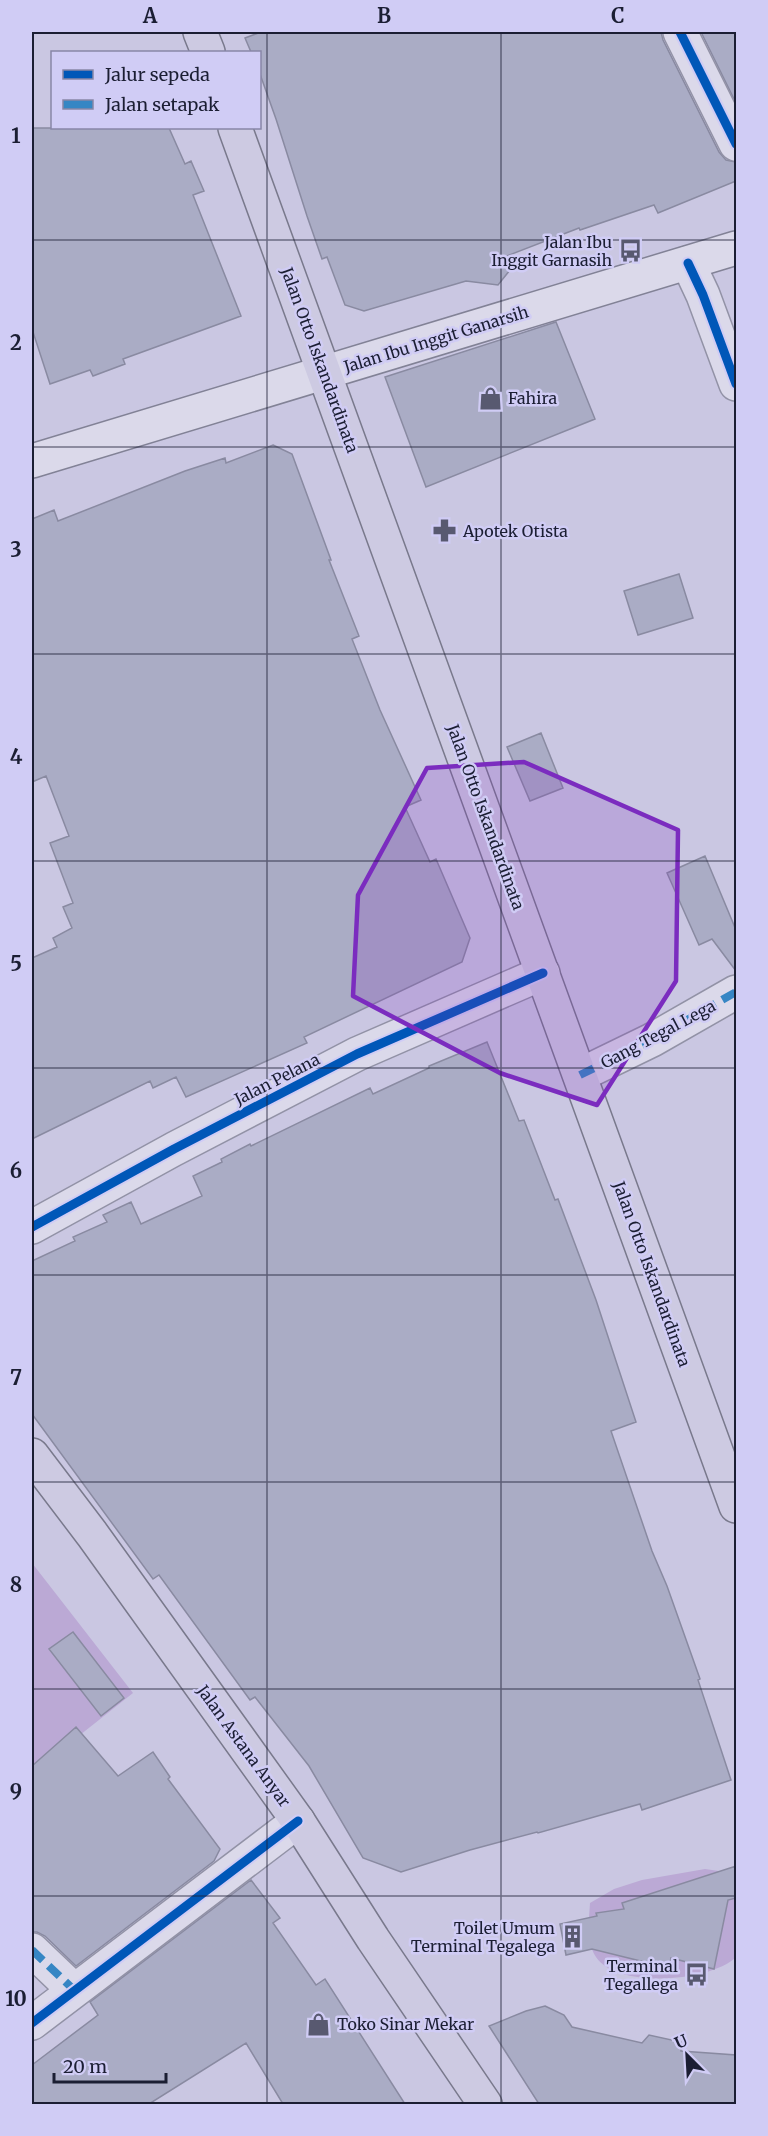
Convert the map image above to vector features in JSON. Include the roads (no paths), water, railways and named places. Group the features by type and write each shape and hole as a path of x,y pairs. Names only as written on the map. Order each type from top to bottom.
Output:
{"main road":[{"path":"200,32 208,51"},
{"name":"Jalan Otto Iskandardinata","path":"235,129 736,1506"},
{"name":"Jalan Astana Anyar","path":"32,1455 92,1534 298,1821 373,1939 485,2104"}],"street":[{"path":"680,32 736,144"},
{"name":"Jalan Ibu Inggit Ganarsih","path":"32,461 736,248"},
{"path":"688,263 703,295 736,384"},
{"name":"Jalan Pelana","path":"32,1227 174,1149 357,1054 543,972"},
{"name":"Gang Tegal Lega","path":"580,1075 652,1040 736,993"},
{"path":"32,2023 298,1821"},
{"path":"32,1950 74,1990"}],"place":[{"name":"Jalan Ibu Inggit Garnasih","path":"630,251"},
{"name":"Fahira","path":"490,398"},
{"name":"Apotek Otista","path":"445,531"},
{"name":"Toilet Umum Terminal Tegalega","path":"573,1937"},
{"name":"Terminal Tegallega","path":"696,1975"},
{"name":"Toko Sinar Mekar","path":"319,2024"}]}
